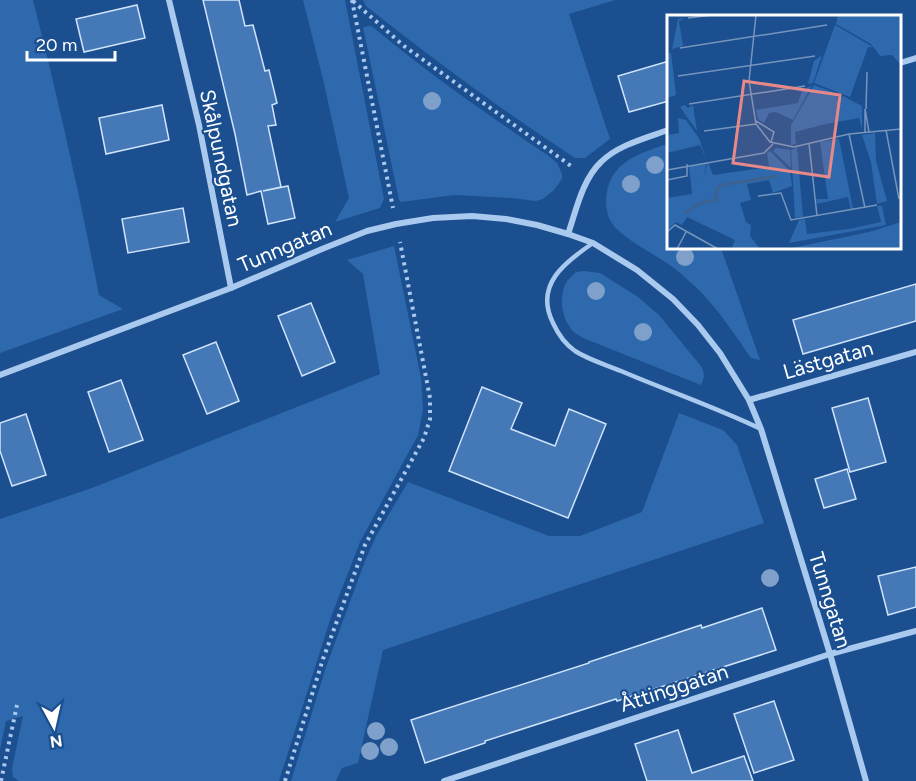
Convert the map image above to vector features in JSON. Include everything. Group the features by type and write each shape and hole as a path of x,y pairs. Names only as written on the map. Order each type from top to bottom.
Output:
{"street":[{"name":"Skålpundgatan","path":"169,0 199,125 231,288"},
{"path":"901,63 916,58"},
{"path":"568,234 580,198 600,162 640,140 667,131"},
{"name":"Tunngatan","path":"0,375 231,288 367,231 396,224 433,218 472,216 506,219 537,225 593,243 637,270 673,299 698,325 720,354 749,400 830,654 866,781"},
{"name":"Lästgatan","path":"749,400 916,352"},
{"name":"Åttinggatan","path":"444,781 830,654 916,631"}],"lane":[{"path":"593,243 572,257 559,270 550,284 547,302 550,318 566,344 577,352 723,411 760,429"}],"path":[{"path":"352,0 404,46 589,179"},
{"path":"285,781 323,659 365,545 424,438 429,419 429,398 352,0"},
{"path":"1,781 17,705"}],"shaded area":[{"path":"0,0 33,0 68,147 99,295 123,309 0,353"},
{"path":"303,0 345,0 384,199 380,208 335,222 349,198"},
{"path":"363,0 615,0 569,14 610,139 585,158 575,158 443,65 366,6"},
{"path":"370,26 438,79 557,163 562,179 554,190 543,199 536,201 455,195 401,202 363,27"},
{"path":"667,144 667,249 721,249 760,360 751,358 701,292 674,268 623,235 611,222 606,204 607,191 612,178 624,163"},
{"path":"394,246 421,378 423,410 418,435 360,542 331,617 279,781 19,781 13,777 12,768 23,716 6,721 0,750 0,519 92,488 380,374 363,274 347,260"},
{"path":"576,272 600,273 638,297 659,315 702,368 704,375 701,385 575,333 564,316 562,296 569,279"},
{"path":"679,413 723,430 737,445 764,523 383,650 358,763 342,768 336,781 291,781 326,667 365,561 376,536 408,482 549,536 580,536 642,512"}],"building":[{"path":"203,0 239,0 245,26 253,25 265,71 269,70 277,103 272,105 276,125 268,126 281,187 263,191 288,186 295,218 268,224 261,191 247,195"},
{"path":"137,5 145,38 84,52 76,19"},
{"path":"667,62 667,102 629,112 618,76"},
{"path":"162,105 169,140 106,154 99,118"},
{"path":"183,208 189,242 128,253 122,219"},
{"path":"916,284 916,321 803,354 793,320"},
{"path":"311,303 335,362 302,376 278,316"},
{"path":"216,342 239,401 207,414 183,355"},
{"path":"121,380 143,440 109,452 88,392"},
{"path":"482,387 522,403 511,429 555,446 569,409 606,424 568,518 449,471"},
{"path":"868,398 886,462 850,472 832,408"},
{"path":"26,414 46,475 12,486 0,451 0,423"},
{"path":"847,469 856,499 824,508 815,479"},
{"path":"916,567 916,607 888,615 878,576"},
{"path":"762,608 776,650 485,741 485,743 425,763 411,720 701,625 702,628"},
{"path":"774,701 794,760 754,773 734,714"},
{"path":"678,730 692,773 744,756 753,781 647,781 635,744"}]}
